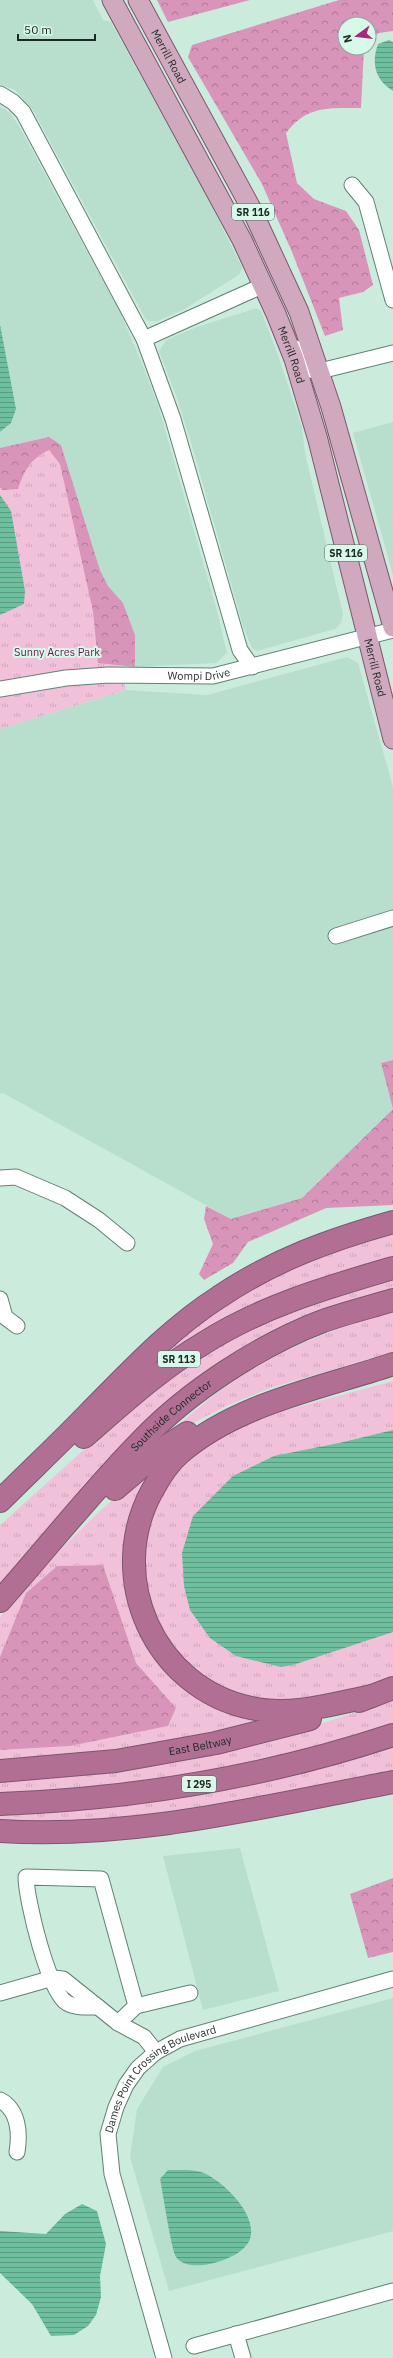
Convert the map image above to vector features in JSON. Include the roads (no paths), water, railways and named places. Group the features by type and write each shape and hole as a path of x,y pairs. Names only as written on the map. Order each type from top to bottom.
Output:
{"highway":[{"path":"0,1501 146,1355 191,1317 219,1297 269,1268 316,1246 393,1222"},
{"name":"SR 113","path":"0,1511 162,1370 204,1342 269,1309 314,1291 393,1268"},
{"name":"Southside Connector","path":"0,1601 142,1439 172,1413 224,1374 285,1338 323,1321 393,1300"},
{"path":"57,1536 84,1518 133,1472 192,1430 260,1397 393,1357"},
{"path":"372,1696 310,1709 281,1711 251,1708 218,1698 182,1673 166,1657 147,1626 134,1584 133,1559 136,1535 142,1512 157,1481 178,1454 204,1434 271,1403 393,1364"},
{"path":"233,1420 393,1376"},
{"name":"East Beltway","path":"0,1771 116,1761 216,1743 323,1715 393,1688"},
{"name":"I 295","path":"0,1804 125,1795 201,1784 302,1761 393,1735"},
{"path":"0,1831 71,1832 132,1829 197,1820 393,1782"}],"main road":[{"name":"Merrill Road","path":"112,0 217,190 264,285 294,360 316,433 366,637 393,738"},
{"name":"Merrill Road","path":"138,0 255,214 297,306 320,371 393,628"}],"street":[{"path":"0,94 13,102 23,112 144,339 173,419 240,650 252,667"},
{"path":"352,185 366,202 393,300"},
{"path":"144,339 264,285"},
{"path":"276,314 304,364 310,370 320,371 393,353"},
{"name":"Wompi Drive","path":"0,689 66,678 108,675 213,676 366,637 393,628"},
{"path":"336,936 393,918"},
{"path":"0,1178 16,1177 65,1198 99,1220 127,1243"},
{"path":"0,1299 5,1317 17,1326"},
{"path":"136,2006 102,1880 26,1877 28,1898 51,1979 58,1995 67,2003 80,2007 98,2007 118,2023 144,2037 156,2052"},
{"path":"0,1993 51,1979"},
{"name":"Dames Point Crossing Boulevard","path":"164,2358 112,2174 108,2134 116,2107 126,2085 138,2068 156,2052 180,2039 203,2031 393,1979"},
{"path":"118,2023 136,2006 190,1992"},
{"path":"0,2100 14,2115 20,2133 17,2152"},
{"path":"194,2346 393,2290"},
{"path":"236,2334 242,2358"}],"park label":[{"name":"Sunny Acres Park","path":"57,652"}]}
